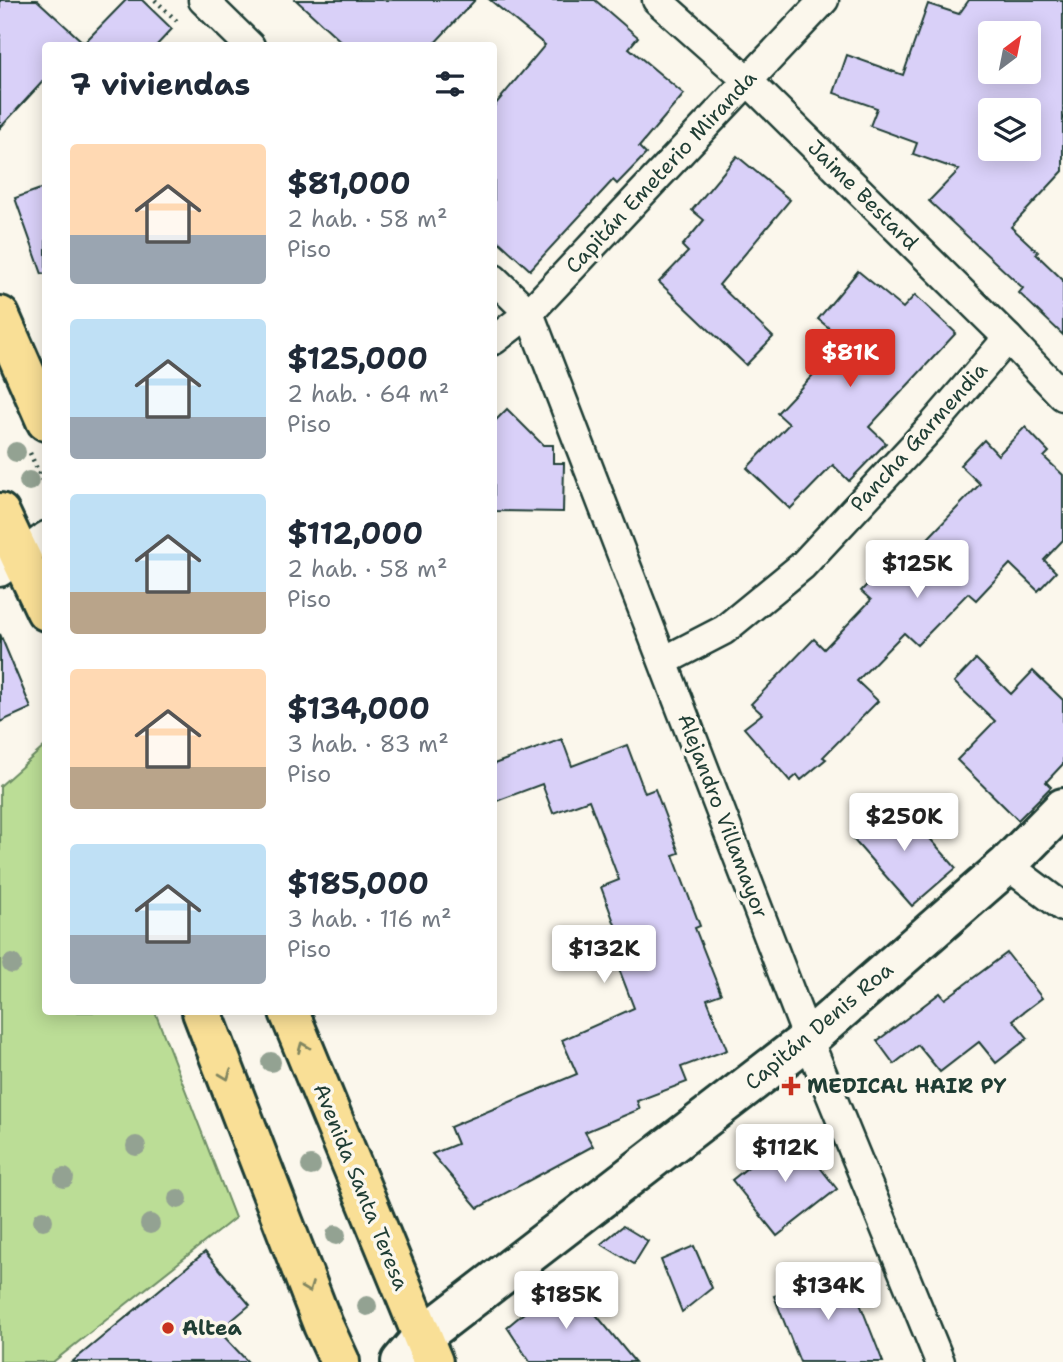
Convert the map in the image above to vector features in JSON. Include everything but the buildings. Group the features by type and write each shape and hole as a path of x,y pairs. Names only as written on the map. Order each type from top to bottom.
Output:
{"main road":[{"path":"0,316 42,412"},
{"path":"0,513 22,554 42,602"},
{"name":"Capitán Denis Roa","path":"419,1353 808,1039 1007,865 1063,808"},
{"path":"203,1015 323,1325 340,1362"},
{"name":"Avenida Santa Teresa","path":"290,1015 419,1353"}],"street":[{"path":"203,0 246,42"},
{"name":"Jaime Bestard","path":"657,0 747,80 1008,338 1063,396"},
{"name":"Capitán Emeterio Miranda","path":"497,338 529,313 824,0"},
{"name":"Alejandro Villamayor","path":"497,282 529,313 808,1039 940,1362"},
{"name":"Pancha Garmendia","path":"664,661 724,630 802,566 934,425 1008,338"},
{"path":"1007,865 1063,907"}],"green space":[{"path":"42,749 42,1015 156,1015 235,1218 53,1362 0,1362 0,786"}],"place":[{"name":"MEDICAL HAIR PY","path":"791,1086"},
{"name":"Altea","path":"168,1328"}]}
